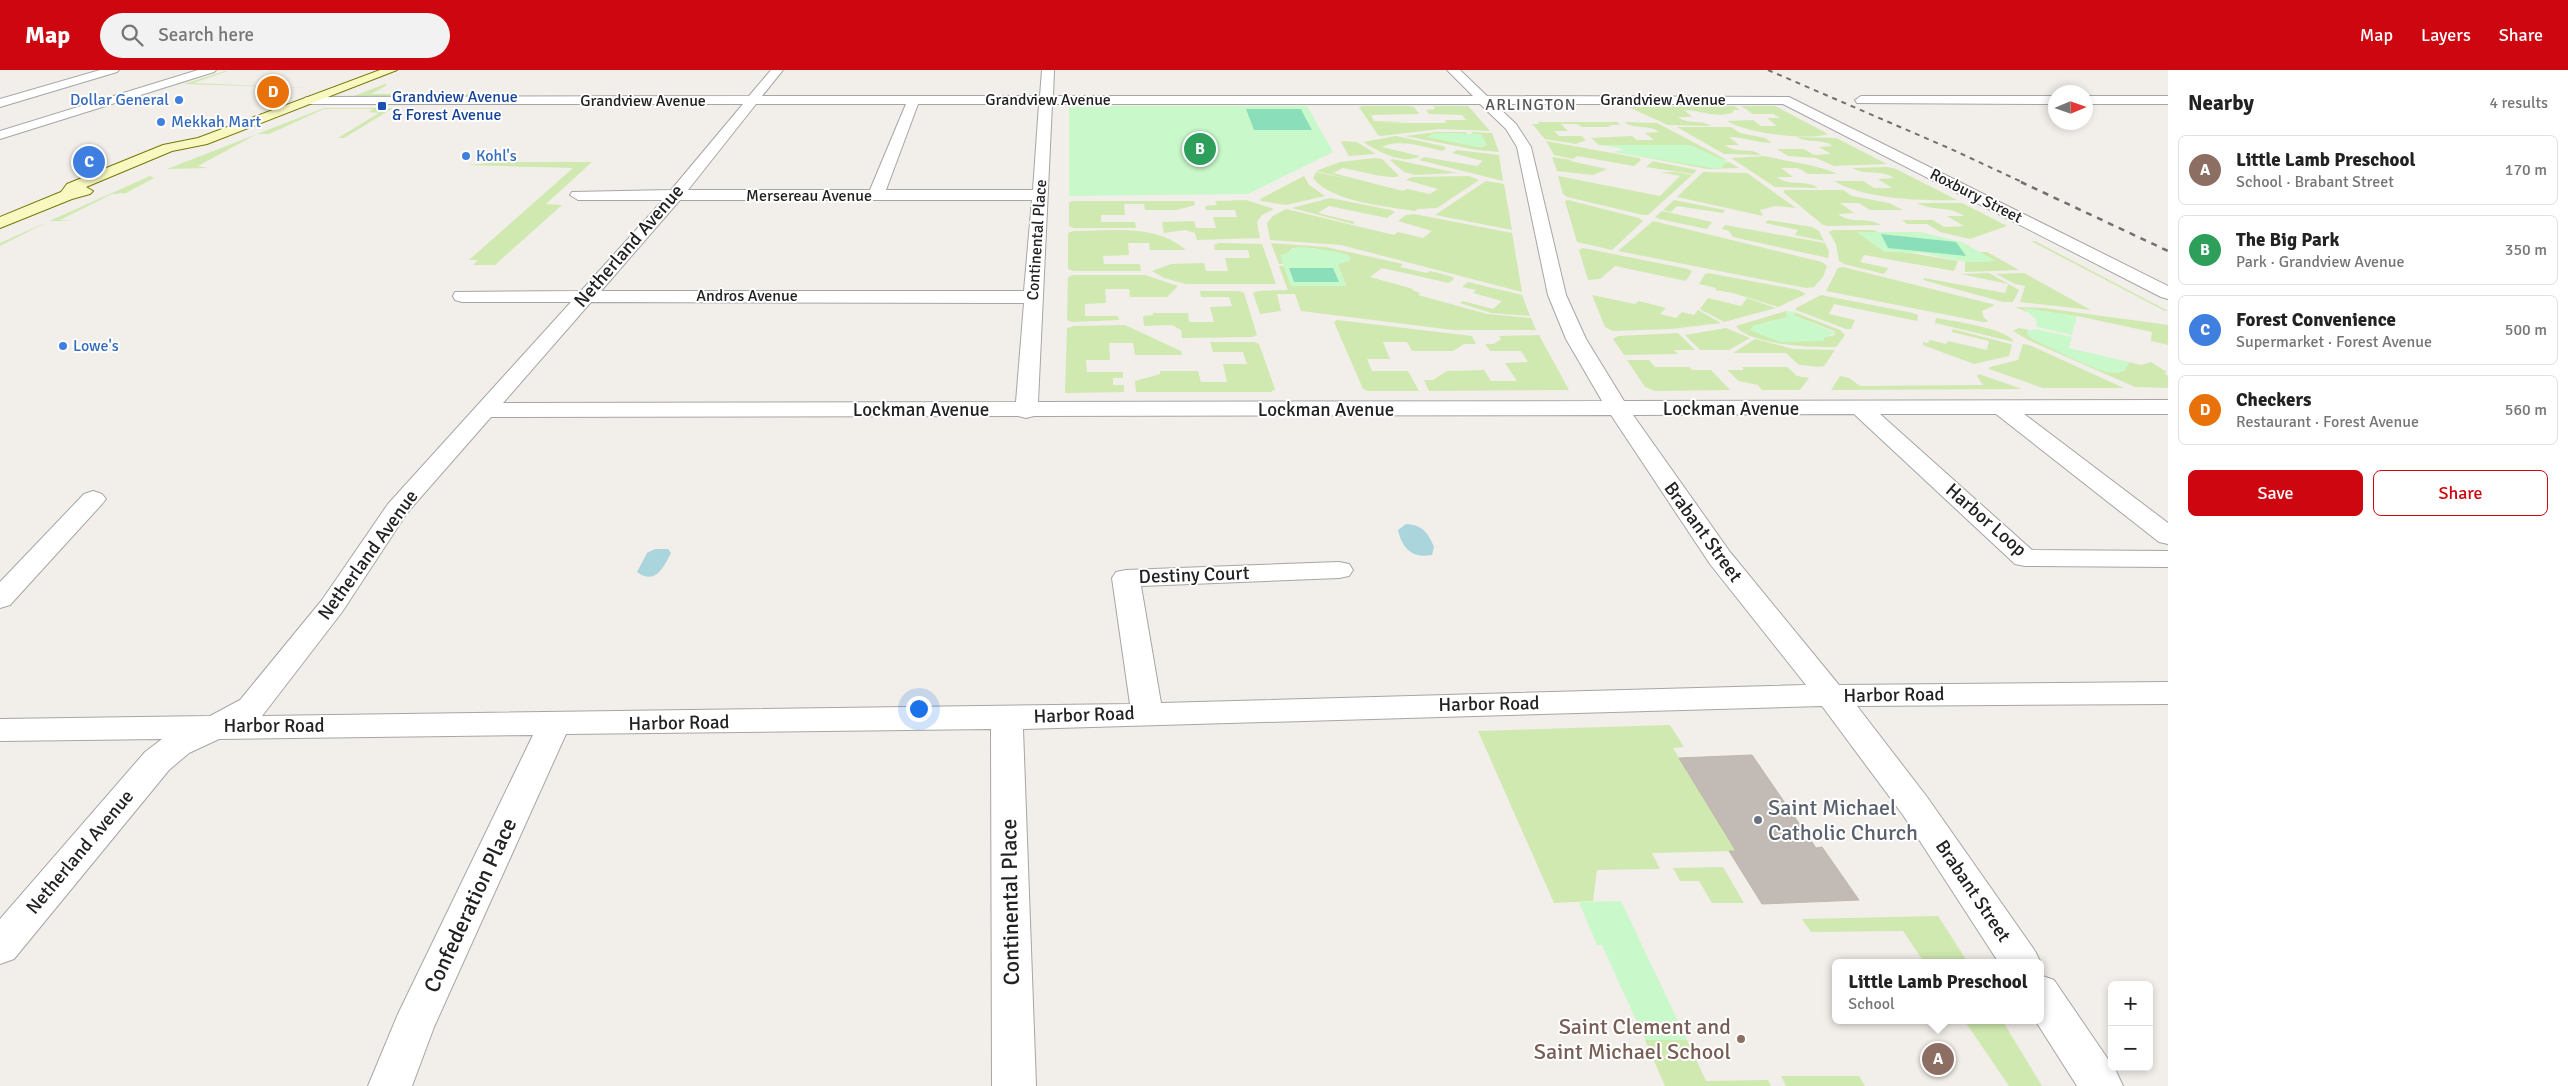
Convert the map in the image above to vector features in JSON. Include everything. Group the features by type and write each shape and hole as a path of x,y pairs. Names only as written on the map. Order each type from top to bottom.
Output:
{"main road":[{"path":"0,223 67,195 91,190 184,151 202,141 392,70"}],"street":[{"path":"0,102 113,70"},
{"path":"0,135 210,70"},
{"name":"Netherland Avenue","path":"0,947 157,761 177,745 218,726 250,708 332,606 397,509 675,196 777,70"},
{"name":"Continental Place","path":"1026,411 1048,70"},
{"name":"Brabant Street","path":"1453,70 1511,127 1524,147 1557,295 1576,338 1618,409 1677,498 1720,558 1832,696 1921,814 2018,959"},
{"name":"Grandview Avenue","path":"310,100 1785,100"},
{"path":"876,196 913,100"},
{"name":"Roxbury Street","path":"1785,100 2168,293"},
{"path":"1861,100 2048,100"},
{"path":"2093,100 2168,100"},
{"name":"Mersereau Avenue","path":"578,196 1040,195"},
{"name":"Andros Avenue","path":"462,296 1033,297"},
{"path":"2146,407 2168,422"},
{"name":"Lockman Avenue","path":"483,410 1026,411 2168,407"},
{"path":"2002,408 2168,536"},
{"name":"Harbor Loop","path":"1861,409 2025,558 2168,559"},
{"path":"0,599 93,499"},
{"name":"Destiny Court","path":"1147,713 1126,578 1339,570"},
{"name":"Harbor Road","path":"0,730 218,726 554,725 1007,718 1832,696 2168,693"},
{"name":"Continental Place","path":"1007,718 1014,1086"},
{"name":"Confederation Place","path":"390,1086 413,1027 554,725"},
{"path":"2044,999 2101,1086"}],"green space":[{"path":"228,71 193,83 310,88 184,84"},
{"path":"385,84 387,85 371,94 434,94 445,91 442,94 506,94 515,91 509,96 354,96"},
{"path":"1069,106 1307,106 1333,152 1248,194 1069,196"},
{"path":"1409,106 1414,107 1419,114 1371,115 1374,121 1409,122 1378,123 1446,123 1445,120 1466,120 1462,115 1429,114 1426,110 1435,109 1433,106 1468,106 1490,131 1440,129 1381,136 1378,135 1359,107"},
{"path":"1734,106 1740,110 1733,110 1734,112 1721,115 1684,110 1692,117 1678,117 1686,121 1711,126 1668,125 1628,107"},
{"path":"1741,106 1775,106 1828,134 1806,137 1777,135 1748,129 1727,121 1753,120 1761,126 1777,126 1767,118 1780,118 1773,114 1753,114"},
{"path":"324,108 393,108 344,138 338,138 379,113 369,112 373,109 324,109 269,134 257,134"},
{"path":"1246,109 1301,109 1312,130 1254,130"},
{"path":"1538,122 1617,122 1620,125 1582,127 1577,124 1561,124 1568,131 1554,131 1559,136 1581,136 1586,140 1576,144 1545,139 1532,124 1539,124"},
{"path":"1624,122 1657,123 1727,160 1718,159 1693,146 1599,145 1591,138 1632,136 1637,140 1654,140 1645,133 1659,132 1651,128 1633,126"},
{"path":"1677,127 1731,127 1740,133 1765,138 1772,143 1729,137 1739,145 1725,145 1729,148 1753,151 1762,155 1724,154"},
{"path":"1436,132 1466,132 1467,134 1436,133 1427,137 1481,147 1487,145 1481,135 1471,132 1492,133 1499,152 1477,150 1405,136"},
{"path":"1436,133 1481,134 1487,145 1477,147 1427,137"},
{"path":"257,134 198,166 208,168 167,169"},
{"path":"1396,136 1446,148 1443,151 1403,143 1388,144 1382,147 1420,156 1414,159 1407,159 1383,153 1363,142"},
{"path":"1797,137 1836,138 1887,164 1834,166 1816,158 1788,156 1777,149 1804,149 1814,155 1831,154 1819,147 1833,146 1829,144"},
{"path":"1546,141 1639,158 1641,160 1634,166 1577,156 1573,159 1554,155"},
{"path":"1341,142 1357,142 1376,154 1349,156"},
{"path":"1599,145 1690,145 1729,162 1724,163 1722,168 1712,168 1613,152 1625,149"},
{"path":"1457,150 1499,155 1503,181 1419,160 1424,157 1477,166 1483,161 1452,153"},
{"path":"1628,152 1723,164 1729,162 1739,168 1708,169 1621,153"},
{"path":"1765,156 1812,166 1837,174 1808,174 1798,168 1781,168 1793,177 1777,177 1782,180 1813,185 1818,188 1775,187 1731,158"},
{"path":"1552,157 1607,169 1593,175 1557,171"},
{"path":"1382,159 1399,176 1380,176 1343,168 1333,173 1403,191 1407,189 1430,194 1438,189 1406,180 1412,177 1469,176 1479,180 1437,208 1414,211 1374,205 1345,198 1332,193 1313,178 1316,172 1353,180 1316,171 1340,162"},
{"path":"1390,160 1457,173 1415,175 1404,172"},
{"path":"1653,161 1697,170 1693,174 1646,167"},
{"path":"498,162 592,162 546,204 562,205 495,265 473,265 478,260 469,260 573,168 469,165"},
{"path":"1888,167 1896,169 1957,200 1894,198 1861,192 1834,181 1863,181 1874,188 1892,188 1878,179 1894,178 1889,175 1863,172 1852,168"},
{"path":"1661,172 1692,175 1648,215 1567,197 1563,194 1558,176 1660,196 1680,176"},
{"path":"1703,172 1747,173 1796,208 1775,206 1760,210 1763,216 1677,197"},
{"path":"150,176 154,178 126,193 112,194 60,220 72,221 49,221"},
{"path":"1304,176 1309,185 1325,196 1286,205 1261,201 1260,199"},
{"path":"1486,181 1504,184 1512,230 1435,215"},
{"path":"1785,190 1843,190 1852,196 1889,203 1903,210 1870,210 1859,203 1840,203 1854,213 1838,214 1843,217 1876,222 1881,225 1828,226 1823,225 1783,192"},
{"path":"1330,198 1395,212 1387,218 1329,206 1318,213 1355,222 1353,224 1292,208"},
{"path":"1246,200 1274,209 1262,215 1257,222 1260,238 1197,240 1195,233 1185,230 1164,233 1162,222 1194,221 1196,228 1216,228 1213,217 1237,217 1235,210 1206,210 1205,206 1217,205 1215,201"},
{"path":"1568,200 1639,218 1643,221 1612,250 1577,242 1565,201"},
{"path":"1674,200 1725,210 1723,213 1677,206 1671,212 1663,210"},
{"path":"1194,201 1195,205 1177,210 1145,210 1144,204 1124,204 1125,215 1101,215 1101,222 1135,222 1136,228 1073,228 1069,226 1069,202"},
{"path":"1917,203 1962,203 2007,226 1970,239 1940,232 1927,224 1907,224 1902,220 1933,220 1944,227 1964,226 1947,216 1964,216 1958,213"},
{"path":"1286,209 1394,235 1398,232 1423,238 1432,231 1398,221 1406,215 1414,214 1512,233 1522,292 1341,245 1270,240 1267,223 1273,216"},
{"path":"1662,211 1712,222 1707,229 1655,217"},
{"path":"1768,220 1812,227 1819,231 1824,241 1795,235 1798,230 1765,223"},
{"path":"1653,221 1822,262 1827,266 1823,277 1814,287 1806,288 1618,251"},
{"path":"47,222 0,246 0,243"},
{"path":"1725,225 1825,243 1829,251 1828,258 1733,237 1729,231 1722,229"},
{"path":"1132,230 1147,232 1174,241 1186,250 1150,250 1149,243 1128,243 1129,255 1103,256 1104,264 1140,264 1141,271 1074,271 1068,269 1068,233 1074,231"},
{"path":"1833,230 1874,230 1878,232 1858,232 1905,252 1958,261 1954,271 1864,255 1860,262 1888,268 1884,274 1839,261 1836,244 1829,232"},
{"path":"1857,232 1920,232 1962,242 1996,261 1965,262 1922,253 1884,252"},
{"path":"1881,234 1956,242 1966,256 1888,248"},
{"path":"2031,241 2035,241 2168,311 2165,311"},
{"path":"1219,243 1262,244 1276,284 1186,284 1164,278 1152,271 1171,264 1204,263 1206,271 1228,271 1225,258 1250,258 1248,250 1215,250 1214,245"},
{"path":"1271,243 1326,247 1403,264 1400,267 1427,273 1430,271 1453,277 1454,279 1449,283 1382,268 1370,277 1413,289 1420,293 1418,295 1487,314 1531,318 1536,330 1453,330 1301,311 1295,294 1277,294 1281,311 1260,314 1253,293 1258,291 1288,290 1279,266 1284,266 1291,286 1346,285 1337,264 1343,263 1348,255 1312,248 1293,248 1281,256 1283,264 1279,264"},
{"path":"1303,247 1338,252 1350,257 1350,261 1338,264 1346,286 1291,286 1280,255 1295,248"},
{"path":"1583,248 1692,271 1686,281 1615,266 1600,279 1588,280 1579,250"},
{"path":"1980,252 1987,252 2019,270 1965,272 1965,262 1995,261"},
{"path":"1843,267 1995,305 1982,311 1983,316 1988,322 1983,322 1826,291 1838,268"},
{"path":"1289,268 1333,268 1339,282 1294,282"},
{"path":"1989,273 2019,290 2013,302 2003,302 1923,280 1924,278 2005,293 2008,284 1961,274"},
{"path":"2024,273 2091,310 2020,302 2025,286 2015,284 1996,274"},
{"path":"1705,274 1799,290 1806,294 1778,307 1699,284"},
{"path":"1073,275 1145,275 1178,286 1167,297 1130,297 1129,289 1105,289 1106,303 1085,304 1085,316 1118,316 1119,320 1072,322 1067,320 1068,277"},
{"path":"1468,282 1522,295 1530,316 1491,313 1460,303 1463,301 1493,309 1502,301 1473,293 1476,290 1462,287"},
{"path":"1200,291 1238,291 1244,293 1257,335 1252,337 1182,338 1181,330 1172,325 1144,326 1143,316 1153,315 1153,313 1188,313 1189,322 1214,322 1210,307 1232,306 1229,297 1201,297"},
{"path":"1592,295 1635,304 1639,301 1666,308 1660,314 1676,318 1682,312 1694,315 1698,310 1721,323 1671,329 1613,331 1605,327"},
{"path":"1821,295 1913,313 1918,315 1917,321 1834,304 1829,314 1855,320 1851,329 1846,329 1796,310 1796,308"},
{"path":"1708,298 1741,306 1747,298 1776,308 1724,322 1700,309"},
{"path":"2015,307 2044,308 2168,325 2168,345 2151,341 2152,332 2077,316 2025,309 2030,313"},
{"path":"2023,308 2077,316 2072,335 2037,327 2036,319"},
{"path":"1786,311 1787,317 1753,326 1825,337 1835,335 1834,331 1795,316 1794,312 1840,330 1845,335 1836,347 1798,346 1754,337 1736,326"},
{"path":"1786,311 1794,312 1795,316 1836,333 1825,337 1823,341 1780,342 1750,330 1753,326 1787,317"},
{"path":"1936,318 1990,329 2009,337 2014,342 1935,323"},
{"path":"1337,320 1472,336 1476,344 1464,344 1453,351 1412,351 1407,342 1383,342 1390,359 1367,359 1372,371 1408,371 1419,391 1368,391 1363,389 1334,322"},
{"path":"1125,325 1181,351 1182,355 1135,355 1133,343 1109,343 1110,360 1086,360 1087,372 1123,372 1123,378 1113,378 1113,385 1124,385 1124,392 1065,393 1067,328 1074,326"},
{"path":"1726,328 1750,338 1729,350 1700,350 1685,335"},
{"path":"2019,328 2029,330 2027,332 2107,372 2124,371 2129,362 2141,365 2151,362 2167,372 2164,373 2168,376 2168,388 2135,387 2028,340 2013,331"},
{"path":"1953,329 2010,344 2012,345 2009,356 1974,364 1923,345 1923,342 1928,343 1930,340 1946,344 1948,341 1987,350 1989,341 1952,332"},
{"path":"2035,329 2072,337 2069,348 2129,362 2126,368 2118,373 2097,369 2030,338 2026,332"},
{"path":"1678,333 1695,350 1674,350 1678,354 1624,355 1613,339 1618,336"},
{"path":"1539,335 1569,390 1429,391 1424,380 1433,380 1447,371 1484,370 1491,381 1517,381 1505,363 1528,362 1521,351 1490,351 1485,344 1494,344 1501,339 1499,336"},
{"path":"1755,339 1793,349 1835,350 1824,366 1818,367 1799,365 1786,353 1733,353"},
{"path":"1210,342 1255,342 1259,344 1275,389 1271,392 1136,392 1135,381 1160,374 1160,371 1198,371 1201,382 1227,382 1223,364 1247,364 1243,352 1213,352"},
{"path":"2023,344 2124,388 2043,388 1989,369 1990,367 2018,360"},
{"path":"1627,360 1649,360 1655,367 1689,367 1692,370 1711,370 1730,390 1655,391 1645,387"},
{"path":"1742,367 1787,367 1797,376 1809,378 1800,390 1762,390 1758,385 1739,381 1727,370 1744,370"},
{"path":"1979,374 2022,389 1831,390 1840,376 1849,378 1860,386 1983,385 1977,376"},
{"path":"1670,725 1684,747 1673,748 1736,851 1652,853 1660,869 1597,870 1593,901 1554,903 1478,731"},
{"path":"1723,867 1744,903 1712,903 1699,881 1680,881 1673,868"},
{"path":"1621,901 1687,1040 1645,1040 1602,945 1597,945 1579,902"},
{"path":"1938,916 1966,959 1922,959 1903,931 1811,932 1802,919"},
{"path":"1967,1024 2004,1024 2042,1086 2009,1086"},
{"path":"1645,1040 1687,1040 1706,1081 1768,1080 1771,1086 1665,1086"},
{"path":"1781,1076 1859,1076 1865,1086 1786,1086"}],"water":[{"path":"1406,524 1417,526 1427,534 1434,547 1432,555 1414,554 1405,547 1398,530"},
{"path":"655,549 668,549 671,553 659,573 649,577 637,572 647,553"}],"building":[{"name":"Saint Michael Catholic Church","path":"1752,755 1816,848 1822,847 1859,900 1762,904 1729,851 1736,851 1679,758"}],"railway":[{"path":"1768,70 1951,149 2024,183"},
{"path":"2021,182 2168,251"}],"place":[{"name":"Checkers","path":"273,92"},
{"name":"Dollar General","path":"179,100"},
{"name":"Grandview Avenue & Forest Avenue","path":"382,106"},
{"name":"Mekkah Mart","path":"161,122"},
{"name":"The Big Park","path":"1200,149"},
{"name":"Kohl's","path":"466,156"},
{"name":"Forest Convenience","path":"89,162"},
{"name":"Lowe's","path":"63,346"},
{"name":"Saint Michael Catholic Church","path":"1758,820"},
{"name":"Saint Clement and Saint Michael School","path":"1741,1039"},
{"name":"Little Lamb Preschool","path":"1938,1059"}],"district":[{"name":"ARLINGTON","path":"1531,105"}]}
